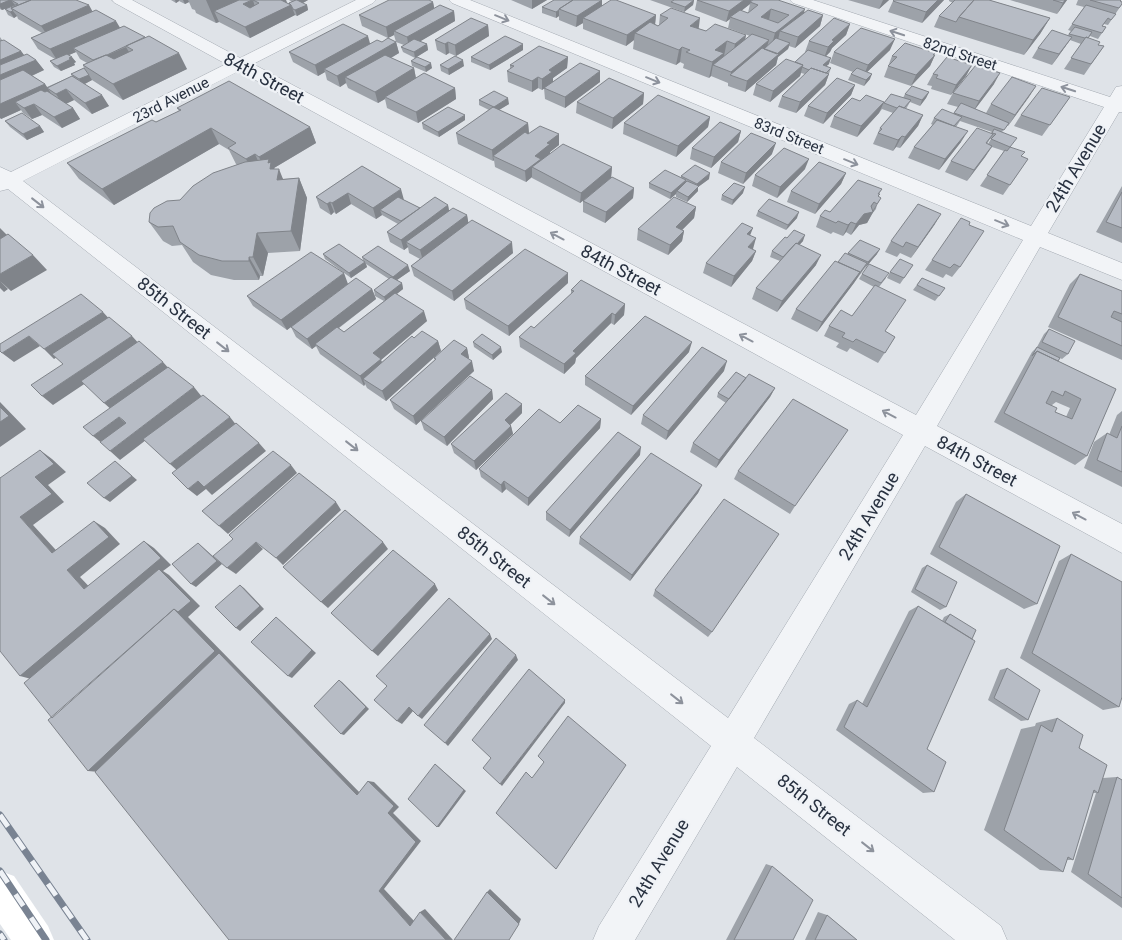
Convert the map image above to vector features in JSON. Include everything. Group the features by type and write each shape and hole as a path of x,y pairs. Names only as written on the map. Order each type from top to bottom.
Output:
{"main road":[{"path":"0,890 34,940"}],"street":[{"name":"84th Street","path":"120,0 1122,539"},
{"name":"23rd Avenue","path":"3,180 368,0"},
{"name":"83rd Street","path":"457,0 1122,272"},
{"name":"82nd Street","path":"798,0 1119,101"},
{"name":"24th Avenue","path":"613,940 1035,237 1119,101"},
{"name":"85th Street","path":"3,180 987,940"}],"building":[{"path":"0,0 10,0 0,4"},
{"path":"11,0 31,0 11,8 13,11 10,12 5,9 18,4"},
{"path":"31,0 76,0 89,5 41,26 11,8"},
{"path":"239,0 252,0 243,4 250,8 259,3 253,0 281,0 291,5 245,27 214,11"},
{"path":"297,0 307,5 295,10 293,9 289,3"},
{"path":"389,0 429,0 433,2 386,27 359,15"},
{"path":"554,0 573,0 556,12 542,7"},
{"path":"573,0 602,0 577,16 559,9"},
{"path":"611,0 616,0 656,15 627,35 583,18"},
{"path":"674,0 694,0 685,7 671,2"},
{"path":"697,0 744,0 729,11"},
{"path":"753,0 778,0 805,9 775,33 730,17 740,10 748,13 758,5 750,2","holes":["771,9 789,15 778,23 761,17"]},
{"path":"894,0 938,0 926,12"},
{"path":"955,0 974,0 956,22 939,16"},
{"path":"974,0 989,0 1050,18 1033,40 959,17"},
{"path":"1053,0 1065,0 1063,3"},
{"path":"1090,0 1121,0 1122,4 1119,8"},
{"path":"440,5 454,11 407,37 394,31"},
{"path":"1086,5 1116,14 1111,20 1108,18 1102,26 1106,27 1102,33 1072,24"},
{"path":"671,8 700,18 690,26 706,31 715,24 746,35 735,44 727,41 715,50 724,53 712,62 686,52 690,50 682,47 679,50 635,33 650,22 658,26 668,18 660,15"},
{"path":"96,10 116,21 50,49 31,38"},
{"path":"808,10 823,15 798,37 780,31"},
{"path":"471,18 488,25 455,45 435,40"},
{"path":"834,18 850,24 832,40 834,41 828,47 809,41"},
{"path":"343,24 368,36 315,65 289,52"},
{"path":"124,26 145,37 93,60 73,48"},
{"path":"1075,27 1092,32 1088,38 1069,34"},
{"path":"861,28 895,39 868,65 834,52"},
{"path":"1052,30 1072,37 1059,54 1038,48"},
{"path":"752,34 769,40 731,72 713,65"},
{"path":"149,36 179,53 113,84 83,65 106,55 114,59 133,50 126,46"},
{"path":"505,36 523,44 489,65 471,57"},
{"path":"1086,37 1100,42 1098,45 1104,46 1091,64 1071,58"},
{"path":"388,38 396,42 337,76 324,69 377,40 382,42"},
{"path":"776,38 790,43 777,54 764,49"},
{"path":"414,39 427,44 414,52 401,47"},
{"path":"4,40 21,51 0,60 0,41"},
{"path":"905,43 935,53 916,75 888,66 897,57 892,56"},
{"path":"539,46 568,57 549,70 552,72 542,79 538,77 532,81 507,71 514,66 510,65"},
{"path":"762,48 779,54 747,81 730,75"},
{"path":"808,50 831,58 823,65 831,68 826,73 811,68 809,70 795,62"},
{"path":"27,54 36,60 0,75 0,65"},
{"path":"67,54 72,57 69,58 71,59 57,66 50,61"},
{"path":"385,55 414,68 375,92 345,77"},
{"path":"455,56 463,60 448,69 440,65"},
{"path":"417,57 431,63 425,67 411,61"},
{"path":"947,57 972,65 956,85 936,78 938,75 933,74"},
{"path":"786,59 803,65 773,91 756,84"},
{"path":"580,63 600,71 565,97 544,88"},
{"path":"976,65 1000,73 979,101 953,93"},
{"path":"84,68 89,75 79,79 71,74"},
{"path":"811,68 829,74 800,102 782,96"},
{"path":"857,68 872,74 866,80 851,74"},
{"path":"23,70 45,84 0,104 0,80"},
{"path":"424,73 455,88 416,112 385,97"},
{"path":"72,76 102,95 85,103 66,89 56,94 47,88"},
{"path":"1012,77 1036,86 1015,115 991,104"},
{"path":"609,78 644,93 613,118 577,102"},
{"path":"837,78 855,85 827,113 808,106"},
{"path":"229,81 310,127 259,157 255,154 246,159 228,148 236,143 211,128 102,189 67,163 152,120 156,122 181,110 177,108"},
{"path":"912,86 929,92 922,100 905,94"},
{"path":"1042,88 1070,97 1050,125 1021,115"},
{"path":"41,90 47,91 73,108 54,117 34,104 24,108 15,102"},
{"path":"494,91 508,98 494,107 479,100"},
{"path":"891,94 911,100 904,108 899,106 897,108 884,103"},
{"path":"658,95 710,117 678,146 624,123"},
{"path":"866,95 884,102 861,126 834,116 852,98 860,101"},
{"path":"961,103 1009,123 1004,130 954,113"},
{"path":"899,106 923,115 905,137 902,136 898,140 878,133 882,129 880,128"},
{"path":"448,107 465,115 438,132 422,123"},
{"path":"493,107 528,123 492,150 456,133"},
{"path":"942,109 962,117 954,126 934,118"},
{"path":"22,113 40,126 23,134 5,121"},
{"path":"937,120 968,131 945,159 914,147"},
{"path":"720,122 741,131 714,157 692,148"},
{"path":"540,126 559,134 535,156 541,159 525,171 493,156 525,132 528,134"},
{"path":"977,128 993,134 986,143 992,146 974,170 951,161"},
{"path":"994,129 1017,138 1010,147 991,139 996,134 992,133"},
{"path":"751,133 776,143 746,173 721,162"},
{"path":"563,144 612,167 581,193 532,167"},
{"path":"1010,147 1025,152 1021,156 1028,159 1010,185 987,175 1005,150 1007,151"},
{"path":"784,148 809,159 780,187 755,175"},
{"path":"269,159 268,163 271,162 270,169 279,169 277,180 299,178 291,231 257,233 253,257 249,257 249,261 222,261 199,255 180,242 173,226 158,227 149,222 150,213 154,208 167,201 180,200 193,186 213,173 245,162"},
{"path":"819,162 846,173 819,204 791,191"},
{"path":"695,165 710,173 697,184 681,176"},
{"path":"362,166 401,189 373,208 348,193 327,204 316,197"},
{"path":"665,170 686,180 671,193 649,183"},
{"path":"612,177 634,188 606,212 583,201"},
{"path":"858,180 882,189 878,194 880,194 878,196 881,198 877,204 874,202 871,206 873,212 864,214 856,224 851,222 848,225 838,221 836,223 820,216 825,210 830,212"},
{"path":"687,181 699,186 688,197 677,191"},
{"path":"734,183 745,187 733,200 722,195"},
{"path":"1122,192 1122,228 1106,222"},
{"path":"398,197 420,208 401,221 380,210"},
{"path":"435,197 448,205 401,240 387,232"},
{"path":"674,197 696,207 676,227 684,231 670,245 638,229"},
{"path":"769,199 799,212 788,225 758,211"},
{"path":"918,204 941,214 918,247 906,242 903,247 891,241"},
{"path":"453,208 467,215 420,250 406,242"},
{"path":"961,218 970,222 969,225 984,231 960,267 954,264 950,268 932,260"},
{"path":"472,220 512,242 452,291 411,266"},
{"path":"742,223 753,228 747,234 756,238 748,247 756,251 734,276 706,263"},
{"path":"794,230 805,235 797,244 783,257 772,251 785,237 787,238"},
{"path":"8,234 33,255 0,274 0,239"},
{"path":"860,240 880,249 868,262 848,253"},
{"path":"796,243 821,255 782,301 756,288"},
{"path":"339,244 365,262 349,273 323,254"},
{"path":"378,246 408,265 393,277 362,257"},
{"path":"525,249 568,273 508,326 464,299"},
{"path":"311,252 344,273 281,320 247,296"},
{"path":"845,253 867,263 859,274 860,272 838,262"},
{"path":"900,259 913,265 904,278 890,272"},
{"path":"835,261 860,272 822,322 796,309"},
{"path":"869,264 889,273 881,283 862,274"},
{"path":"1080,274 1122,291 1122,314 1114,311 1111,317 1122,322 1122,346 1058,317"},
{"path":"391,277 402,283 384,297 374,290"},
{"path":"356,278 372,289 307,339 291,327"},
{"path":"922,278 945,288 939,296 917,285"},
{"path":"581,280 625,304 615,315 612,313 573,351 576,353 564,364 519,337 531,326 534,328 574,291 571,290"},
{"path":"875,285 906,300 885,331 895,337 885,353 856,339 853,342 842,337 845,333 829,326 841,310 852,316"},
{"path":"395,293 424,311 373,353 381,359 360,376 315,344 337,327 344,332"},
{"path":"81,294 103,312 44,349 29,336 2,353 0,351 0,344"},
{"path":"645,316 692,342 633,406 585,376"},
{"path":"109,317 132,336 42,396 31,385 63,364 52,354"},
{"path":"1049,329 1075,341 1068,354 1042,342"},
{"path":"422,331 438,341 382,391 363,379 412,336 414,338"},
{"path":"482,334 501,347 492,355 473,342"},
{"path":"454,340 467,348 461,354 472,361 413,416 390,400 436,359 434,358"},
{"path":"139,341 163,362 104,403 81,381"},
{"path":"702,347 727,361 668,431 643,415"},
{"path":"1037,347 1060,358 1058,361 1037,351 1032,356"},
{"path":"1037,351 1116,389 1087,456 1004,413","holes":["1052,391 1063,396 1065,391 1081,399 1072,419 1055,412 1057,408 1046,403"]},
{"path":"168,367 194,387 110,451 100,442 126,423 123,420 119,417 93,436 83,427"},
{"path":"736,372 746,378 729,399 718,393"},
{"path":"749,374 775,388 719,460 693,443"},
{"path":"470,376 492,390 444,437 421,421"},
{"path":"506,393 522,404 505,420 511,426 474,461 451,444"},
{"path":"203,395 230,417 170,464 143,439"},
{"path":"793,399 848,430 795,506 738,471"},
{"path":"578,405 601,419 528,498 504,481 501,485 479,469 539,409 560,423"},
{"path":"0,407 9,416 0,422"},
{"path":"236,423 259,443 204,487 198,481 188,489 172,473"},
{"path":"1122,426 1122,472 1097,460 1107,433 1117,438"},
{"path":"618,432 641,447 570,530 546,512"},
{"path":"40,450 54,464 35,477 52,494 20,517 52,553 94,521 109,537 67,570 84,589 144,541 161,558 20,676 0,651 0,478"},
{"path":"273,451 291,465 219,526 202,511"},
{"path":"651,453 702,485 632,575 580,537"},
{"path":"115,461 132,476 104,498 87,483"},
{"path":"299,473 336,502 276,558 256,542 227,568 213,556 233,539 229,535"},
{"path":"966,494 1060,546 1037,604 939,547"},
{"path":"724,499 779,534 712,632 655,590"},
{"path":"345,510 383,542 321,602 283,567"},
{"path":"198,543 217,561 191,584 172,564"},
{"path":"393,550 435,584 372,651 331,613"},
{"path":"1071,554 1122,582 1122,697 1119,707 1032,653"},
{"path":"927,565 957,582 946,607 915,589"},
{"path":"159,569 191,601 178,612 174,609 52,718 24,683"},
{"path":"240,585 260,606 236,628 215,607"},
{"path":"449,598 490,634 418,716 409,707 397,721 374,700 387,686 376,676"},
{"path":"918,606 975,641 927,749 946,762 934,792 844,727 857,700 867,707"},
{"path":"174,609 215,651 88,771 48,720"},
{"path":"950,614 976,630 972,639 945,622"},
{"path":"276,617 312,650 288,676 251,642"},
{"path":"496,638 516,655 445,743 424,725"},
{"path":"219,653 357,795 368,781 394,806 388,813 416,842 379,891 410,926 420,912 446,940 229,940 95,772"},
{"path":"1007,668 1040,690 1028,720 994,698"},
{"path":"529,669 565,700 500,784 483,768 491,758 472,740"},
{"path":"339,680 366,707 341,734 314,706"},
{"path":"568,716 626,765 556,869 496,813 526,772 532,778 544,762 538,756"},
{"path":"1057,718 1083,735 1079,748 1107,765 1098,793 1094,790 1073,860 1068,857 1063,872 1004,830 1041,725 1052,732"},
{"path":"435,764 464,790 437,827 408,799"},
{"path":"1117,777 1122,780 1122,898 1088,874"},
{"path":"772,866 813,900 793,940 734,940"},
{"path":"487,892 519,924 509,940 454,940"},
{"path":"827,915 857,940 815,940"}],"railway":[{"path":"0,815 87,940"},
{"path":"0,871 46,940"},
{"path":"0,934 4,940"}]}
